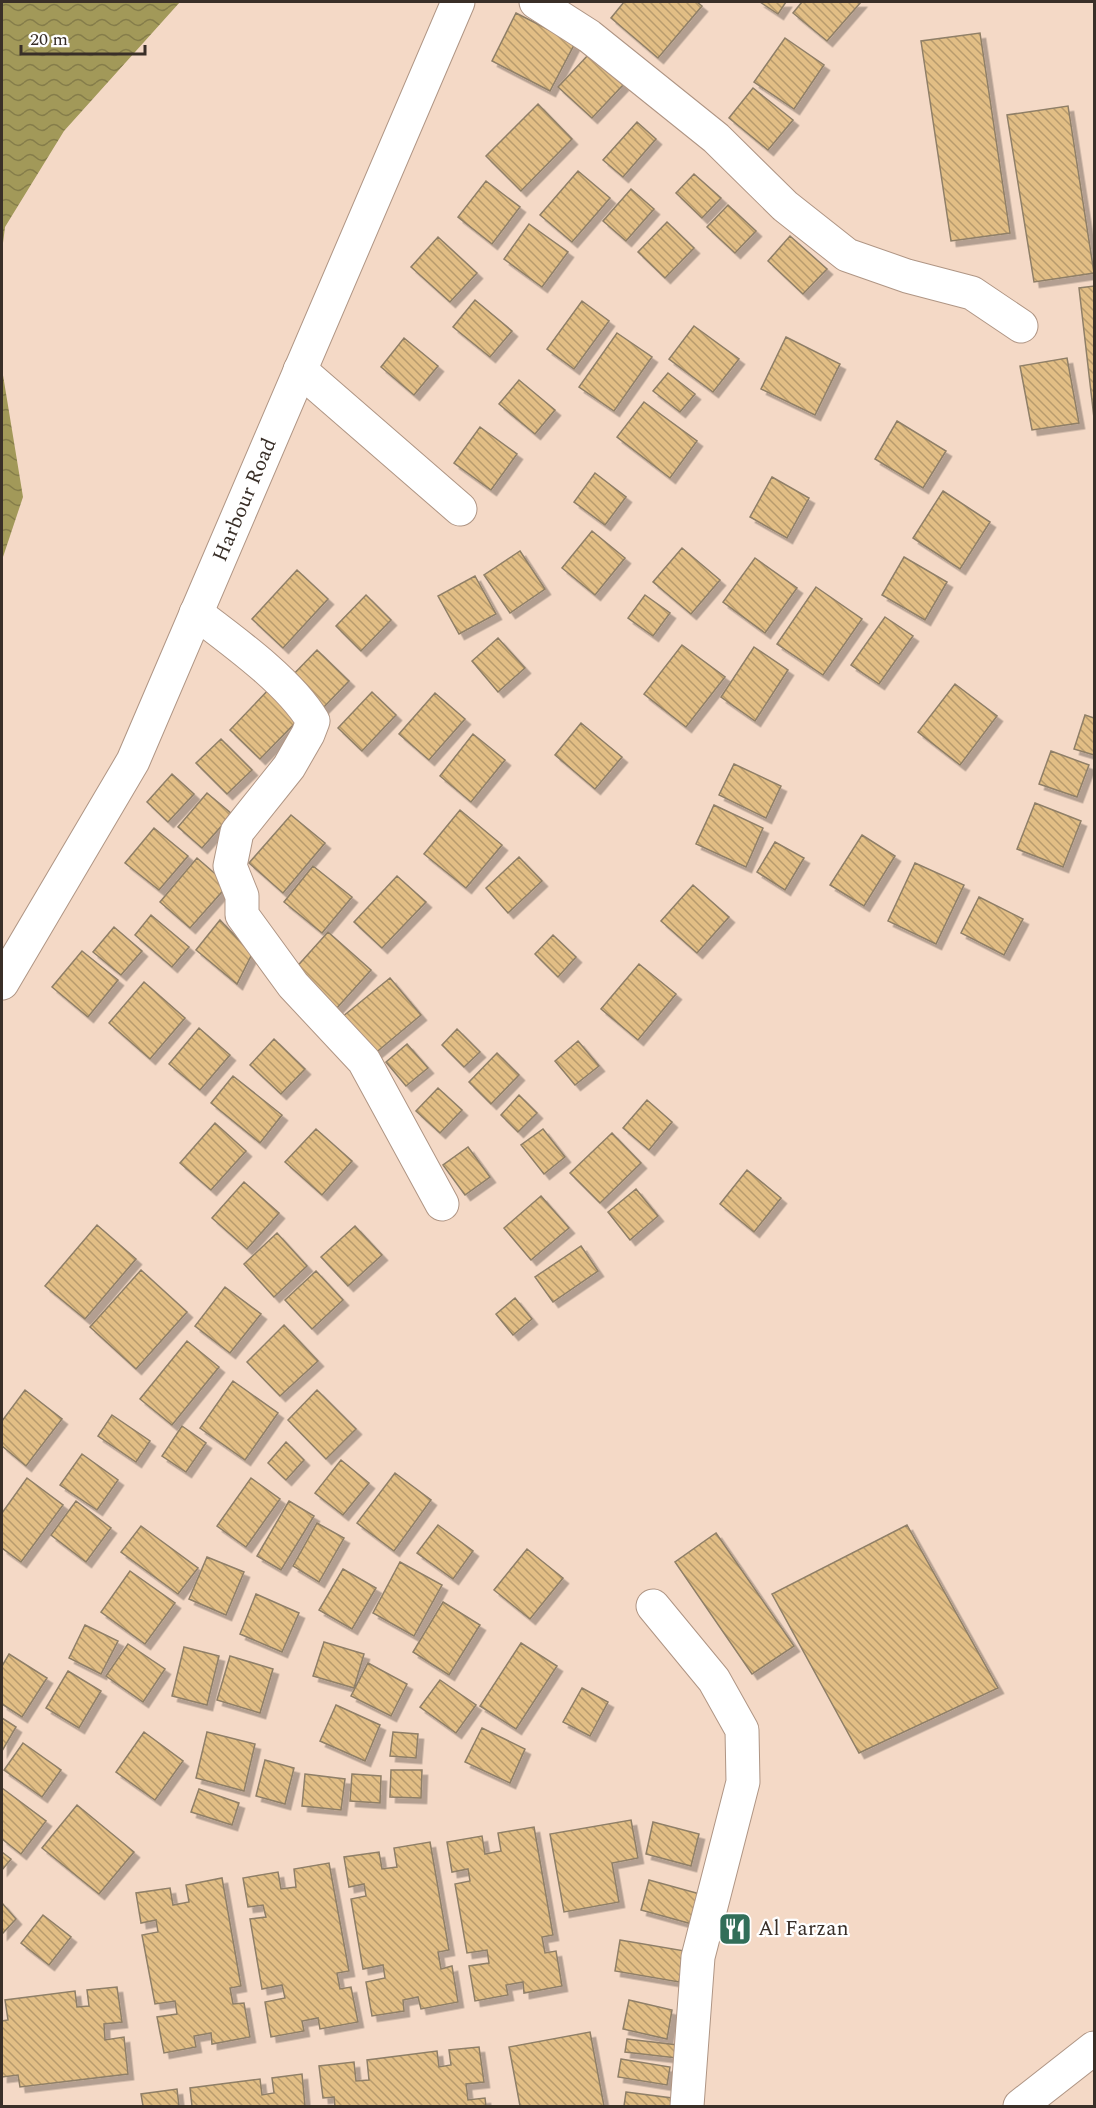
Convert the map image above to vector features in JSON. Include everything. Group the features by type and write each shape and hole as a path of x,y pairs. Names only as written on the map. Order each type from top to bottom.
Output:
{"street":[{"name":"Harbour Road","path":"2,983 133,761 458,2"},
{"path":"536,2 589,36 716,138 785,206 847,255 907,276 972,293 1021,326"},
{"path":"300,370 460,509"},
{"path":"196,614 242,648 304,707 313,721 289,767 237,832 230,866 242,896 242,915 293,985 364,1061 442,1204"},
{"path":"653,1606 714,1680 742,1730 743,1782 698,1957 687,2106"},
{"path":"1020,2106 1095,2048"}],"water":[{"path":"2,2 180,2 64,131 5,227 2,251"},
{"path":"2,369 23,497 2,560"}],"building":[{"path":"624,2 697,2 702,6 658,58 611,18"},
{"path":"760,2 786,2 778,14"},
{"path":"802,2 861,2 827,41 793,13"},
{"path":"516,13 575,43 550,91 492,61"},
{"path":"980,33 1010,233 951,241 921,41"},
{"path":"785,38 824,65 794,109 754,82"},
{"path":"589,54 623,85 592,118 558,87"},
{"path":"753,88 793,120 768,150 729,118"},
{"path":"538,104 572,139 521,191 486,156"},
{"path":"1068,106 1094,273 1034,282 1007,115"},
{"path":"637,122 656,139 623,177 603,160"},
{"path":"578,171 610,198 572,242 540,215"},
{"path":"694,174 721,198 702,218 676,193"},
{"path":"486,181 520,207 492,244 458,217"},
{"path":"631,189 654,209 626,241 603,221"},
{"path":"728,205 756,231 735,253 707,227"},
{"path":"667,222 694,248 665,278 638,252"},
{"path":"529,224 568,252 542,287 504,259"},
{"path":"790,236 827,269 803,294 768,261"},
{"path":"438,237 477,273 450,302 411,267"},
{"path":"1094,286 1094,418 1079,288"},
{"path":"475,300 512,331 490,357 453,327"},
{"path":"582,301 609,321 574,369 547,349"},
{"path":"694,326 739,359 713,392 669,359"},
{"path":"617,333 652,357 614,411 579,387"},
{"path":"786,337 840,364 815,415 761,389"},
{"path":"404,338 438,366 414,395 381,367"},
{"path":"1067,358 1079,423 1032,430 1020,366"},
{"path":"668,373 695,394 680,412 653,391"},
{"path":"519,380 555,410 535,434 499,404"},
{"path":"644,402 697,441 670,478 617,437"},
{"path":"897,421 946,451 923,488 875,459"},
{"path":"480,427 517,454 491,490 454,463"},
{"path":"595,473 626,497 605,525 574,502"},
{"path":"772,477 809,498 787,538 750,517"},
{"path":"943,491 990,522 960,569 913,538"},
{"path":"592,531 625,558 595,595 562,568"},
{"path":"682,548 720,580 691,614 653,582"},
{"path":"520,551 545,589 510,613 484,575"},
{"path":"904,557 947,582 925,620 882,595"},
{"path":"755,558 797,588 765,633 723,602"},
{"path":"297,570 328,599 283,648 252,619"},
{"path":"475,576 496,614 459,634 438,596"},
{"path":"816,587 862,619 823,675 777,644"},
{"path":"366,595 391,620 361,651 336,626"},
{"path":"645,595 670,613 653,636 628,618"},
{"path":"885,617 913,636 879,684 851,665"},
{"path":"498,638 525,668 498,692 472,661"},
{"path":"682,645 725,677 686,727 644,694"},
{"path":"754,647 788,670 755,721 721,697"},
{"path":"317,650 349,681 322,709 289,679"},
{"path":"955,684 997,716 960,765 918,732"},
{"path":"271,687 301,717 260,759 230,730"},
{"path":"372,692 396,715 362,751 338,728"},
{"path":"435,693 465,719 429,760 399,734"},
{"path":"1085,715 1094,718 1094,755 1074,749"},
{"path":"581,723 622,757 595,789 555,755"},
{"path":"473,734 505,760 471,802 440,776"},
{"path":"221,739 252,770 227,794 196,763"},
{"path":"1051,751 1089,765 1077,797 1039,784"},
{"path":"734,764 781,786 766,818 719,795"},
{"path":"172,774 194,794 168,822 147,802"},
{"path":"207,793 232,814 202,848 178,827"},
{"path":"1035,803 1081,821 1063,867 1017,849"},
{"path":"714,805 763,828 746,867 696,844"},
{"path":"460,810 502,845 466,888 424,854"},
{"path":"291,815 325,843 283,893 249,863"},
{"path":"154,828 188,856 159,890 125,863"},
{"path":"862,835 895,856 864,906 830,885"},
{"path":"775,842 804,858 785,890 757,872"},
{"path":"519,857 542,881 508,913 486,888"},
{"path":"197,858 228,885 190,928 160,902"},
{"path":"915,863 964,885 936,944 888,921"},
{"path":"313,866 352,897 322,933 284,902"},
{"path":"397,876 426,902 382,948 354,922"},
{"path":"693,885 729,917 697,953 661,921"},
{"path":"979,897 1023,919 1004,955 961,933"},
{"path":"151,915 189,947 172,967 135,935"},
{"path":"220,920 252,954 237,984 196,950"},
{"path":"114,927 142,951 121,975 93,952"},
{"path":"328,932 371,970 336,1009 293,971"},
{"path":"553,935 576,957 558,977 535,954"},
{"path":"82,951 118,980 88,1017 52,987"},
{"path":"639,964 676,994 638,1040 601,1009"},
{"path":"390,978 421,1015 373,1055 342,1017"},
{"path":"144,982 185,1018 150,1059 109,1023"},
{"path":"199,1028 230,1055 200,1090 169,1064"},
{"path":"457,1029 480,1052 464,1067 442,1045"},
{"path":"274,1039 305,1069 281,1094 250,1065"},
{"path":"578,1041 599,1066 575,1085 555,1061"},
{"path":"407,1044 428,1068 406,1086 386,1062"},
{"path":"497,1053 519,1075 491,1104 469,1082"},
{"path":"233,1076 282,1115 260,1143 211,1103"},
{"path":"438,1088 462,1110 440,1133 416,1111"},
{"path":"519,1095 537,1113 518,1132 501,1115"},
{"path":"647,1100 672,1122 649,1150 623,1128"},
{"path":"215,1123 246,1151 211,1190 180,1163"},
{"path":"316,1129 352,1161 322,1195 285,1162"},
{"path":"543,1129 565,1157 544,1174 521,1145"},
{"path":"612,1133 641,1163 600,1203 570,1173"},
{"path":"468,1147 490,1177 465,1195 443,1165"},
{"path":"747,1170 781,1198 754,1232 720,1204"},
{"path":"244,1182 279,1213 247,1249 212,1218"},
{"path":"636,1189 658,1216 630,1240 608,1212"},
{"path":"541,1196 569,1228 531,1260 504,1228"},
{"path":"97,1225 136,1259 85,1319 45,1286"},
{"path":"355,1226 382,1255 348,1286 321,1257"},
{"path":"277,1233 307,1266 274,1297 244,1264"},
{"path":"581,1246 598,1271 553,1302 535,1277"},
{"path":"141,1270 187,1312 136,1369 90,1327"},
{"path":"316,1271 343,1300 312,1329 285,1300"},
{"path":"225,1287 261,1314 230,1353 195,1326"},
{"path":"515,1298 532,1319 513,1335 496,1314"},
{"path":"284,1325 318,1361 280,1396 247,1362"},
{"path":"187,1341 219,1367 172,1425 140,1399"},
{"path":"233,1381 278,1413 245,1460 200,1428"},
{"path":"25,1390 62,1419 26,1466 2,1446 2,1421"},
{"path":"317,1390 356,1429 326,1459 288,1420"},
{"path":"112,1415 150,1441 136,1462 98,1436"},
{"path":"182,1426 206,1443 186,1472 162,1456"},
{"path":"286,1442 304,1460 286,1480 268,1463"},
{"path":"82,1454 118,1480 97,1510 60,1485"},
{"path":"341,1460 369,1483 343,1515 315,1493"},
{"path":"395,1473 431,1500 394,1551 357,1523"},
{"path":"27,1478 63,1505 21,1562 2,1548 2,1513"},
{"path":"251,1478 280,1499 246,1547 217,1526"},
{"path":"76,1501 111,1528 86,1562 51,1535"},
{"path":"289,1501 314,1516 281,1570 257,1556"},
{"path":"317,1523 344,1538 319,1582 293,1566"},
{"path":"438,1525 473,1551 453,1579 417,1553"},
{"path":"907,1525 998,1688 859,1753 772,1594"},
{"path":"141,1526 198,1568 178,1594 121,1552"},
{"path":"716,1533 794,1646 752,1674 675,1562"},
{"path":"527,1549 563,1578 530,1619 494,1590"},
{"path":"207,1557 244,1572 226,1615 189,1599"},
{"path":"400,1562 442,1585 414,1636 373,1613"},
{"path":"343,1569 376,1588 352,1629 319,1610"},
{"path":"130,1571 175,1603 145,1644 101,1612"},
{"path":"256,1594 299,1613 282,1652 240,1634"},
{"path":"443,1602 480,1625 449,1675 413,1652"},
{"path":"85,1625 118,1641 101,1674 69,1658"},
{"path":"324,1642 364,1654 354,1688 313,1676"},
{"path":"521,1643 557,1666 516,1729 480,1706"},
{"path":"128,1644 165,1669 143,1702 106,1676"},
{"path":"184,1647 219,1656 207,1705 172,1696"},
{"path":"9,1654 47,1678 22,1717 2,1704 2,1666"},
{"path":"230,1656 273,1669 260,1713 217,1700"},
{"path":"368,1663 407,1684 391,1716 351,1696"},
{"path":"68,1671 101,1691 79,1728 46,1708"},
{"path":"440,1680 476,1705 456,1733 420,1707"},
{"path":"582,1688 608,1702 590,1736 563,1722"},
{"path":"336,1705 380,1725 365,1761 320,1741"},
{"path":"2,1718 16,1727 2,1751"},
{"path":"482,1728 525,1749 510,1783 465,1762"},
{"path":"144,1732 183,1761 155,1800 116,1772"},
{"path":"207,1732 255,1744 244,1791 196,1778"},
{"path":"393,1732 418,1734 416,1758 390,1756"},
{"path":"23,1743 61,1770 42,1797 4,1770"},
{"path":"265,1760 294,1768 285,1804 256,1796"},
{"path":"391,1770 422,1770 421,1798 390,1797"},
{"path":"305,1774 345,1779 341,1810 302,1806"},
{"path":"352,1774 381,1776 380,1803 350,1801"},
{"path":"2,1788 46,1821 21,1854 2,1839"},
{"path":"199,1789 239,1803 232,1825 191,1812"},
{"path":"77,1805 134,1852 99,1894 42,1848"},
{"path":"631,1820 638,1858 612,1863 619,1902 564,1912 550,1834"},
{"path":"653,1822 699,1834 691,1866 646,1854"},
{"path":"534,1827 553,1935 542,1937 545,1953 556,1951 562,1986 524,1993 523,1982 506,1985 508,1995 475,2001 469,1966 489,1963 487,1950 467,1953 455,1884 470,1881 468,1869 452,1872 447,1842 482,1836 485,1854 501,1851 498,1833"},
{"path":"430,1842 449,1950 438,1952 441,1969 452,1966 458,2002 421,2009 418,1997 403,2000 404,2011 372,2016 366,1982 385,1978 383,1965 363,1969 351,1899 366,1896 364,1884 349,1887 344,1857 379,1852 382,1869 397,1867 394,1848"},
{"path":"2,1852 11,1859 2,1870"},
{"path":"329,1863 349,1971 337,1973 340,1989 351,1987 358,2022 320,2029 318,2018 302,2021 304,2031 271,2037 265,2002 285,1998 282,1985 262,1989 250,1919 266,1917 263,1905 248,1907 243,1878 278,1872 281,1889 296,1887 294,1869"},
{"path":"222,1878 241,1986 230,1988 233,2004 244,2003 250,2037 212,2044 211,2033 194,2036 196,2047 164,2053 157,2017 177,2014 175,2001 155,2004 142,1935 158,1932 156,1920 141,1923 136,1893 170,1888 173,1905 189,1902 186,1885"},
{"path":"649,1880 700,1894 692,1924 641,1910"},
{"path":"2,1903 16,1919 2,1934"},
{"path":"43,1915 71,1937 49,1965 21,1943"},
{"path":"620,1940 685,1951 679,1982 615,1971"},
{"path":"117,1987 122,2022 104,2024 105,2040 124,2037 128,2074 20,2087 18,2075 2,2077 2,2021 8,2020 5,2000 75,1991 77,2007 89,2006 87,1990"},
{"path":"629,2000 672,2010 667,2039 623,2029"},
{"path":"590,2032 604,2106 520,2106 509,2047"},
{"path":"627,2039 678,2045 677,2058 625,2052"},
{"path":"479,2047 484,2082 466,2084 468,2100 485,2098 486,2106 335,2106 334,2097 323,2098 319,2066 354,2062 356,2081 369,2080 367,2060 437,2051 439,2067 451,2065 449,2050"},
{"path":"621,2059 670,2067 667,2085 618,2077"},
{"path":"302,2074 305,2106 192,2106 190,2088 260,2079 262,2095 274,2093 272,2078"},
{"path":"177,2089 179,2106 143,2106 141,2094"},
{"path":"626,2092 672,2098 671,2106 624,2106"}],"place":[{"name":"Al Farzan","path":"735,1929"}]}
